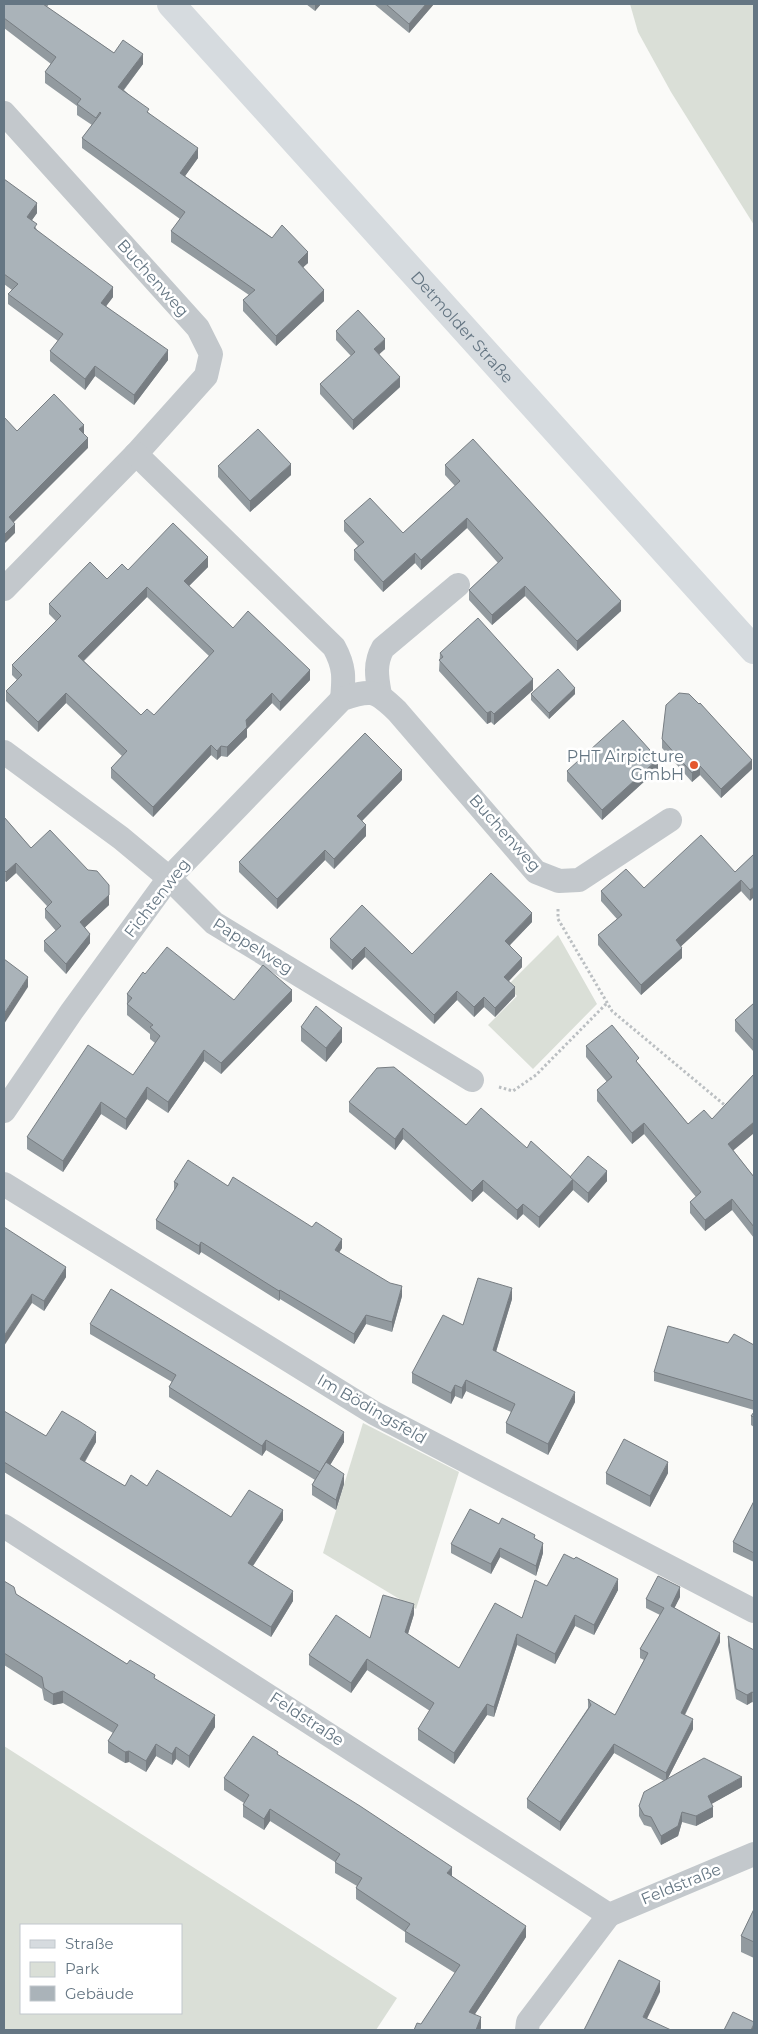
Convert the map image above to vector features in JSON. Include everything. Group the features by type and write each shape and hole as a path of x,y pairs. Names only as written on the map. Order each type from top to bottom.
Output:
{"main road":[{"name":"Detmolder Straße","path":"171,4 754,650"}],"street":[{"name":"Buchenweg","path":"4,113 198,328 211,354 206,376 136,454 4,589"},
{"path":"136,454 334,647 342,661 344,678 361,695 376,670 378,656 383,648 458,585"},
{"name":"Buchenweg","path":"361,695 397,711 536,872 559,881 579,880 670,820"},
{"name":"Fichtenweg","path":"4,1111 72,1011 169,878 361,695"},
{"name":"Pappelweg","path":"4,752 121,838 169,878 214,923 472,1080"},
{"name":"Im Bödingsfeld","path":"4,1184 374,1413 754,1611"},
{"name":"Feldstraße","path":"4,1526 609,1914 754,1854"},
{"path":"527,2030 528,2022 609,1914"}],"path":[{"path":"559,881 558,919 612,1011 732,1111"},
{"path":"472,1080 513,1091 536,1075 607,1003"}],"green space":[{"path":"630,4 754,4 754,225 671,92 638,32"},
{"path":"558,935 597,1004 533,1069 488,1025 517,996 507,986"},
{"path":"363,1423 459,1472 416,1609 323,1553"},
{"path":"4,1746 397,1998 376,2030 4,2030"}],"building":[{"path":"4,4 43,4 114,53 123,40 143,54 118,87 149,109 147,112 198,148 180,173 272,238 282,225 308,252 298,262 324,290 276,336 243,300 255,290 171,231 185,212 82,138 101,113 96,118 77,104 81,99 45,72 56,57 4,18"},
{"path":"386,4 426,4 409,24"},
{"path":"4,179 37,203 27,217 37,224 34,228 113,287 101,303 168,350 134,395 95,366 85,379 50,351 63,334 8,294 18,284 4,274"},
{"path":"358,310 385,339 374,349 400,377 353,420 320,384 355,352 336,331"},
{"path":"54,394 84,425 79,429 88,438 9,517 15,524 4,535 4,417 17,431"},
{"path":"258,429 291,464 250,501 218,466"},
{"path":"473,439 621,601 577,641 525,586 492,615 469,590 503,558 467,518 421,560 415,553 383,582 354,550 364,542 344,521 370,498 403,533 460,481 445,465"},
{"path":"173,523 208,557 184,581 233,628 248,611 310,670 280,702 272,693 246,720 247,727 227,747 221,746 217,751 211,745 153,807 111,768 127,751 66,693 38,722 6,691 22,675 12,665 61,616 49,604 90,562 107,579 122,564 128,570","holes":["147,587 214,651 154,715 147,709 141,715 78,656"]},
{"path":"478,618 533,679 494,714 491,711 487,713 439,660 443,657 440,653"},
{"path":"558,669 575,688 549,713 531,694"},
{"path":"679,693 689,694 700,703 752,760 721,789 700,766 692,773 662,739 666,705"},
{"path":"623,720 658,759 602,810 567,771"},
{"path":"365,733 402,770 357,816 366,825 334,859 325,850 277,899 239,862"},
{"path":"4,817 31,848 50,830 88,870 97,871 109,885 109,895 80,922 90,934 66,964 44,941 61,926 45,909 52,902 16,863 6,872 4,870"},
{"path":"701,835 735,872 754,854 754,887 750,890 741,880 676,940 682,948 641,985 598,935 622,915 601,891 626,869 644,888"},
{"path":"491,873 532,913 505,941 522,958 504,977 515,987 495,1008 484,997 474,1007 457,991 434,1015 365,947 352,960 330,939 362,905 412,954"},
{"path":"167,947 234,1000 263,965 292,990 221,1063 204,1050 168,1102 147,1087 126,1119 101,1102 63,1161 27,1137 88,1045 133,1075 160,1036 150,1027 153,1025 127,1004 132,998 127,994 143,972 145,974"},
{"path":"4,959 28,977 4,1014"},
{"path":"754,1003 754,1041 735,1020"},
{"path":"316,1006 342,1028 326,1048 301,1027"},
{"path":"612,1025 639,1058 636,1061 688,1124 704,1110 712,1119 754,1074 754,1122 728,1144 754,1177 754,1227 732,1199 705,1220 690,1202 701,1192 644,1123 632,1133 597,1090 612,1077 586,1046"},
{"path":"394,1067 466,1125 481,1108 527,1148 531,1141 573,1179 539,1217 523,1204 517,1210 483,1180 472,1191 403,1128 395,1139 349,1102 377,1068"},
{"path":"588,1156 607,1171 588,1193 570,1177"},
{"path":"188,1160 228,1186 233,1177 312,1227 316,1222 342,1239 335,1250 390,1283 402,1286 392,1322 366,1315 354,1334 279,1291 201,1242 199,1246 156,1220 178,1184 174,1182"},
{"path":"4,1227 66,1267 44,1301 32,1294 4,1336"},
{"path":"478,1278 512,1288 493,1350 575,1392 548,1444 506,1423 515,1404 466,1380 462,1388 455,1385 451,1393 412,1373 443,1315 463,1325"},
{"path":"111,1289 344,1432 320,1472 266,1440 262,1446 169,1387 176,1375 90,1324"},
{"path":"668,1326 728,1343 734,1334 754,1345 754,1401 654,1372"},
{"path":"4,1411 46,1436 62,1411 79,1421 96,1432 80,1459 125,1486 131,1475 147,1486 157,1470 231,1517 249,1490 283,1510 248,1563 293,1591 271,1627 4,1462"},
{"path":"624,1439 668,1462 650,1496 606,1473"},
{"path":"326,1462 344,1474 336,1500 312,1485"},
{"path":"754,1501 754,1553 733,1542"},
{"path":"470,1509 499,1524 502,1518 535,1535 534,1538 543,1543 536,1566 500,1548 491,1564 451,1544"},
{"path":"564,1554 574,1559 576,1557 618,1579 594,1625 575,1615 555,1654 517,1634 494,1707 487,1704 454,1753 418,1729 434,1703 367,1659 351,1683 309,1655 336,1615 370,1638 383,1595 414,1604 405,1632 459,1668 495,1603 522,1618 535,1580 547,1586"},
{"path":"658,1576 680,1587 671,1606 720,1633 681,1713 693,1719 666,1773 614,1744 560,1822 527,1799 591,1705 588,1699 615,1715 648,1653 640,1649 664,1608 646,1599"},
{"path":"4,1581 14,1587 16,1594 127,1664 130,1660 155,1675 154,1678 215,1715 189,1756 176,1747 172,1754 156,1744 146,1761 129,1751 125,1752 108,1741 118,1725 63,1691 53,1694 44,1688 42,1677 4,1653"},
{"path":"728,1636 754,1650 754,1693 752,1692 747,1695 736,1689"},
{"path":"253,1736 278,1752 277,1754 452,1867 447,1873 526,1926 469,2012 481,2017 476,2030 414,2030 417,2023 421,2024 460,1965 405,1931 410,1924 356,1888 362,1878 335,1862 340,1854 270,1809 264,1819 243,1805 249,1795 224,1778"},
{"path":"704,1758 742,1777 708,1796 713,1807 696,1816 682,1812 678,1826 661,1836 651,1817 644,1815 639,1806 644,1792"},
{"path":"754,1909 754,1942 741,1936"},
{"path":"619,1960 660,1981 643,2017 671,2030 584,2030"},
{"path":"733,2012 754,2022 751,2030 724,2030"}],"place":[{"name":"PHT Airpicture GmbH","path":"694,765"}]}
